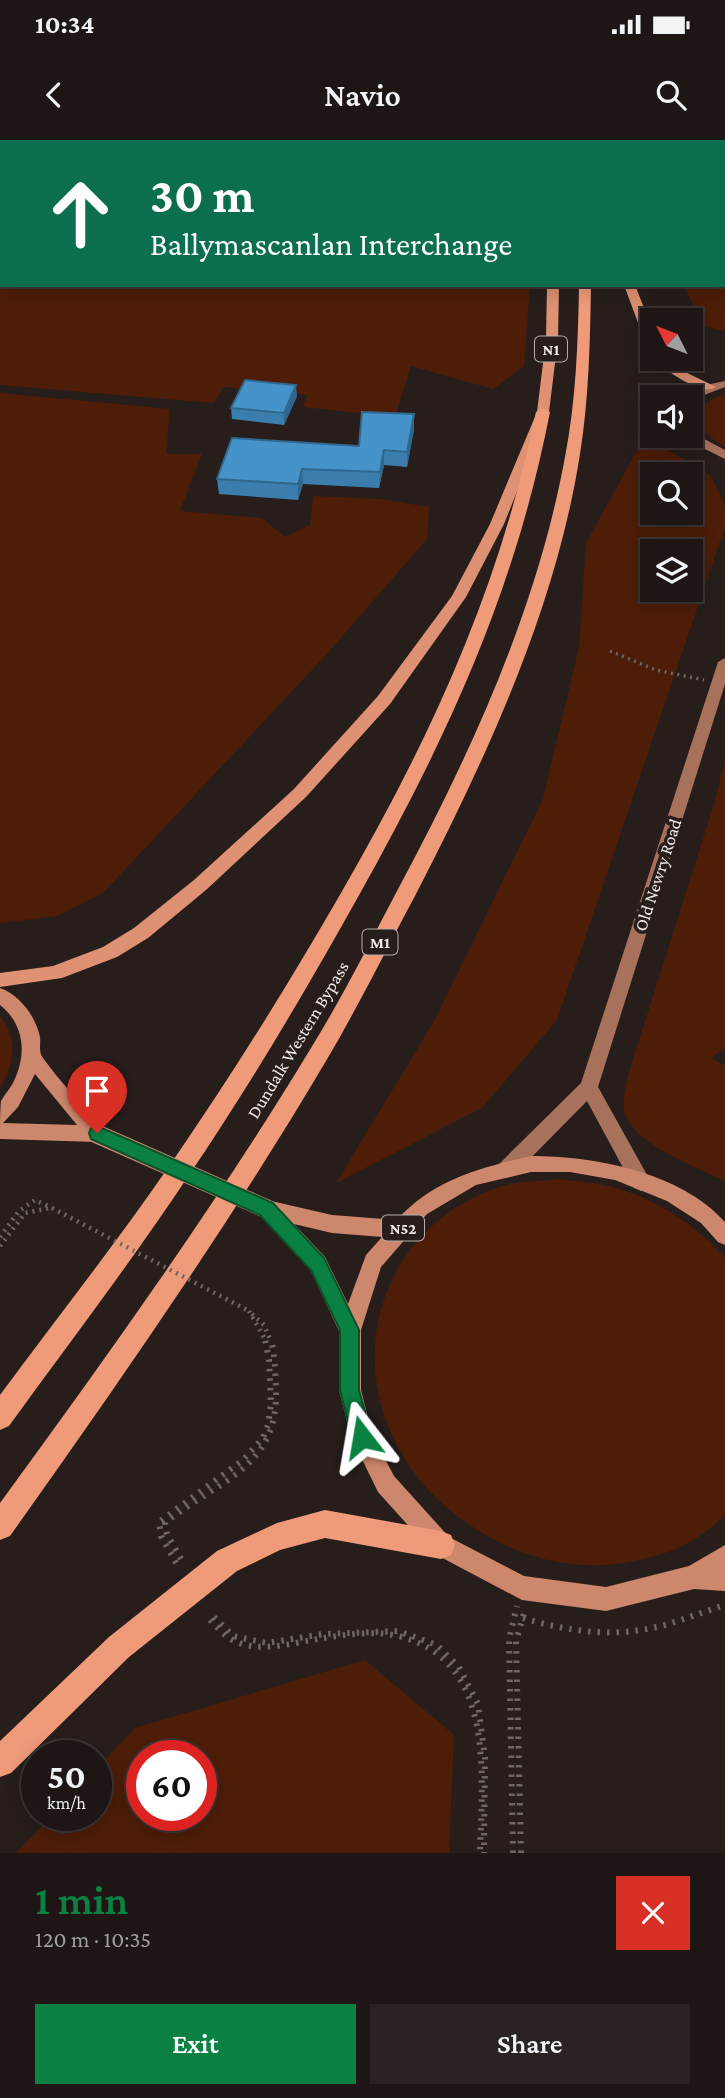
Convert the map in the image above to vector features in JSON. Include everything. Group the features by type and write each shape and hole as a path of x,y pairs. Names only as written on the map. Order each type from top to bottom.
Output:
{"highway":[{"name":"N1","path":"543,412 552,339 553,287"},
{"name":"Dundalk Western Bypass","path":"0,1526 125,1354 319,1054 444,824 522,639 541,586 564,503 580,412 587,322 585,287"},
{"path":"630,287 640,313"},
{"path":"675,371 710,387"},
{"path":"0,980 55,972 110,951 141,933 200,886 300,793 384,700 459,597 497,524 543,412"},
{"name":"Dundalk Western Bypass","path":"0,1417 152,1209 267,1036 412,783 461,679 500,581 529,480 543,412"},
{"path":"0,1762 119,1647 227,1561 277,1537 325,1524 441,1545"}],"main road":[{"path":"703,391 725,384"},
{"path":"703,444 725,454"},
{"name":"Old Newry Road","path":"506,1170 589,1087 725,662"},
{"name":"N52","path":"0,995 18,1010 26,1022 31,1038 32,1057 28,1075 19,1092 0,1116"},
{"name":"N52","path":"32,1057 62,1096 97,1133 267,1209 332,1224 402,1229"},
{"path":"589,1087 641,1182"},
{"name":"N52","path":"0,1131 97,1133"},
{"name":"N52","path":"725,1236 716,1217 674,1195 616,1172 570,1164 531,1164 472,1178 420,1208 373,1262 350,1330 350,1390 362,1437 386,1484 441,1545 522,1588 606,1600 694,1577 725,1557"},
{"name":"N52","path":"267,1209 318,1264 350,1330"},
{"name":"N52","path":"694,1577 725,1579"}],"path":[{"path":"610,650 656,670 719,683"},
{"path":"0,1237 26,1204 35,1200 249,1311 265,1334 270,1362 271,1408 265,1437 248,1458 173,1508 159,1522 161,1536 179,1561"},
{"path":"0,1246 27,1210 34,1207 52,1209"},
{"path":"513,1853 509,1639 522,1588"},
{"path":"520,1853 516,1641 523,1618 577,1630 612,1633 662,1626 725,1605"},
{"path":"212,1618 231,1640 266,1647 324,1638 398,1635 435,1649 456,1669 474,1705 481,1759 482,1853"}],"shaded area":[{"path":"0,287 530,287 524,366 493,389 411,366 395,417 303,407 307,395 224,387 214,403 0,385"},
{"path":"685,287 725,287 725,331 704,326 704,308 695,308"},
{"path":"0,393 170,409 166,454 202,454 180,511 262,518 285,537 310,525 313,496 380,499 429,507 427,539 326,655 103,893 57,916 0,923"},
{"path":"725,394 725,447 703,429 703,406"},
{"path":"640,445 640,448 665,448 688,462 640,462 640,525 703,525 703,471 711,476 725,505 725,527 703,592 703,539 640,539 640,602 699,602 557,1020 482,1108 336,1183 433,1023 543,799 579,647 586,543"},
{"path":"725,759 725,1048 711,1058 725,1065 725,1181 654,1146 641,1136 625,1114 624,1095 715,801"},
{"path":"0,1016 10,1033 12,1051 9,1069 0,1087"},
{"path":"559,1179 607,1185 644,1198 688,1224 725,1258 725,1515 701,1535 675,1549 616,1564 587,1565 544,1559 503,1544 469,1524 438,1499 412,1469 392,1435 379,1396 375,1357 379,1319 390,1283 410,1251 436,1223 468,1201 506,1185"},
{"path":"365,1660 454,1735 449,1853 16,1853 37,1831 112,1831 112,1752 135,1728"}],"building":[{"path":"245,380 296,385 284,413 231,408"},
{"path":"362,412 414,414 407,452 384,450 380,472 302,469 298,484 217,479 232,438 359,446"}],"route":[{"path":"97,1133 267,1209 318,1264 350,1330 350,1390 362,1437"}]}
